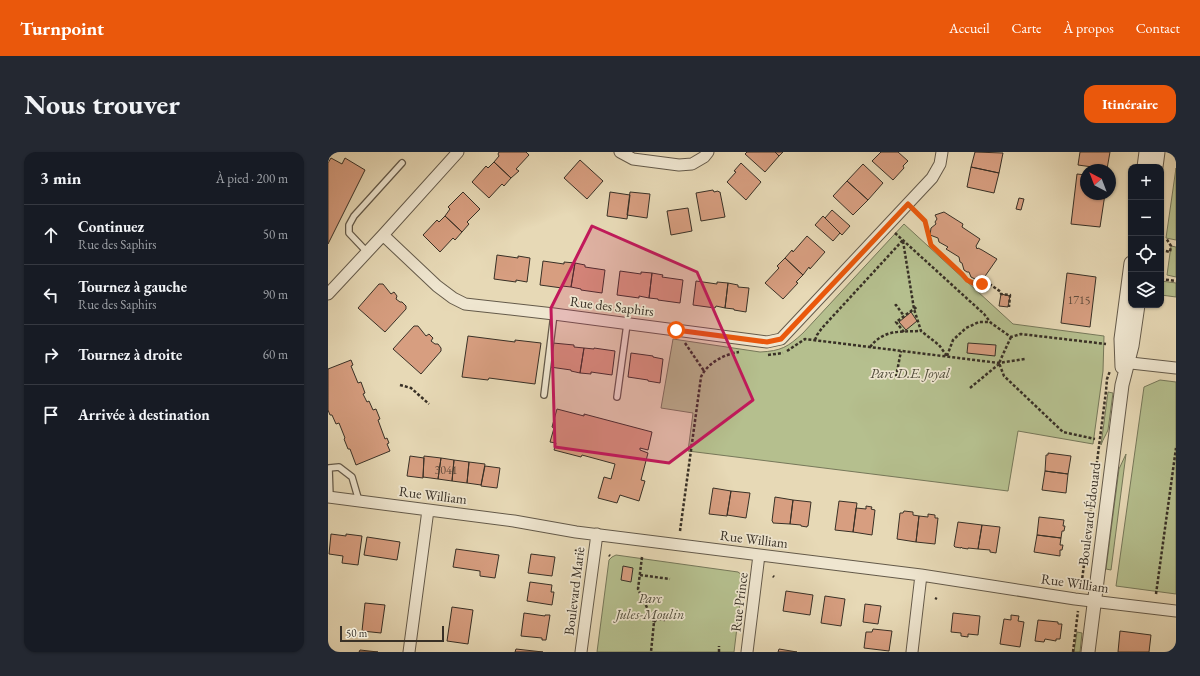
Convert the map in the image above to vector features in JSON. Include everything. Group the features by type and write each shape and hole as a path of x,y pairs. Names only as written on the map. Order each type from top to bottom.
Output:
{"street":[{"path":"328,294 458,152"},
{"path":"620,152 632,159 680,165 692,164 708,152"},
{"name":"Rue des Saphirs","path":"383,235 437,286 453,298 465,304 767,342 781,339 888,226 932,178 940,164 942,152"},
{"path":"1144,164 1146,152"},
{"path":"1156,164 1158,152"},
{"name":"Boulevard Édouard","path":"1088,652 1125,362 1121,339 1130,272"},
{"name":"Boulevard Édouard","path":"1125,362 1132,346 1138,308"},
{"path":"1125,362 1176,368"},
{"name":"Rue William","path":"329,497 514,521 597,534 921,575 1094,602 1176,611"},
{"path":"410,652 428,510"},
{"name":"Boulevard Marie","path":"581,652 597,534"},
{"name":"Rue Prince","path":"748,652 760,555"},
{"path":"912,652 921,575"}],"lane":[{"path":"367,252 349,233 349,226 354,216 402,163"},
{"path":"544,395 554,314"},
{"path":"617,397 627,324"},
{"path":"329,497 328,468 339,467 352,478 359,501"}],"path":[{"path":"908,204 925,221 931,245 971,283 979,285 985,281 1001,292 1001,294 1010,295 1009,307"},
{"path":"888,226 991,322 1011,337"},
{"path":"1164,251 1170,252 1171,246 1166,238"},
{"path":"903,240 914,309 920,330 939,345 947,357"},
{"path":"903,240 822,328 817,334 815,340 999,363 1025,359"},
{"path":"1164,279 1176,281"},
{"path":"895,306 896,305 904,316"},
{"path":"904,332 896,322 918,306"},
{"path":"947,357 953,340 966,328 979,322 991,322"},
{"path":"676,330 704,371"},
{"path":"870,347 876,340 890,332 920,330"},
{"path":"970,388 999,363 1011,337 1021,334 1106,344"},
{"path":"896,377 900,351"},
{"path":"999,363 1004,376 1063,432 1095,439"},
{"path":"680,531 701,377 704,371 712,364"},
{"name":"Boulevard Édouard","path":"1082,573 1107,379"},
{"path":"400,386 411,388 429,404"},
{"path":"1156,594 1176,448"},
{"path":"642,557 638,589 654,622 651,652"},
{"path":"640,575 670,579"},
{"path":"1073,652 1077,617"},
{"path":"654,622 657,620 665,620"},
{"path":"719,646 719,652"}],"highlighted area":[{"path":"592,226 697,272 753,400 669,463 555,447 551,308"}],"green space":[{"path":"1176,168 1176,240 1166,238"},
{"name":"Parc D.E. Joyal","path":"904,224 1013,324 1104,336 1103,371 1093,444 1018,431 1008,491 688,451 693,413 661,408 673,339 760,352 773,351 784,347 793,342 803,333"},
{"path":"1171,246 1176,247 1176,277 1167,275"},
{"path":"1164,281 1176,283 1176,297 1164,295"},
{"path":"1160,380 1176,382 1176,594 1116,586 1144,387"},
{"path":"1108,392 1113,393 1108,430 1101,445"},
{"path":"1126,454 1111,570 1106,569 1119,469"},
{"name":"Parc Jules-Moulin","path":"616,555 738,572 742,575 743,578 734,652 597,652 609,560"},
{"path":"1077,632 1082,633 1080,652 1074,652"}],"building":[{"path":"499,152 526,152 529,155 516,169 519,171 511,178 494,162 499,156"},
{"path":"747,152 775,152 779,156 765,172 745,154"},
{"path":"775,152 783,152 779,156"},
{"path":"881,152 898,152 908,161 893,180 872,161"},
{"path":"975,152 1003,153 999,173 971,167"},
{"path":"1080,152 1110,152 1108,164 1078,165"},
{"path":"331,158 342,164 345,158 365,170 328,244 328,163"},
{"path":"580,160 603,181 587,199 564,178"},
{"path":"494,162 511,178 504,186 502,184 489,198 472,182 486,166 488,168"},
{"path":"741,163 761,182 746,200 727,182 736,172 734,171"},
{"path":"863,164 883,183 868,200 847,181"},
{"path":"971,167 999,173 994,193 967,187"},
{"path":"1077,174 1080,174 1080,200 1104,200 1100,227 1071,224"},
{"path":"847,181 868,200 853,215 833,196"},
{"path":"713,190 714,192 720,192 725,217 701,221 696,193"},
{"path":"463,192 480,209 467,222 469,224 462,232 445,216 450,209 448,207"},
{"path":"610,192 630,195 627,219 607,216"},
{"path":"630,192 650,194 647,218 627,215"},
{"path":"1019,198 1024,199 1021,210 1016,209"},
{"path":"688,208 692,231 671,235 667,211"},
{"path":"832,210 850,226 842,235 825,218"},
{"path":"944,212 963,224 962,227 980,239 976,246 977,249 982,250 997,259 981,282 971,277 969,272 964,270 959,257 946,249 948,247 939,242 938,238 930,235 931,228 936,224 935,222 937,219 935,215"},
{"path":"445,216 462,232 455,240 453,238 440,252 423,235 437,220 439,222"},
{"path":"823,216 840,233 833,241 815,225"},
{"path":"807,236 825,252 803,275 785,258 792,250 793,252"},
{"path":"497,255 530,258 527,282 494,279"},
{"path":"785,258 803,275 796,282 798,283 783,299 765,283 779,268 777,266"},
{"path":"543,261 564,264 564,262 575,263 571,287 562,286 562,288 540,285"},
{"path":"575,263 585,265 585,267 605,270 602,293 571,287"},
{"path":"620,271 641,274 641,272 652,273 649,298 617,295"},
{"path":"652,273 663,275 662,277 683,280 680,303 649,298"},
{"path":"1067,273 1096,277 1090,327 1061,323"},
{"path":"696,281 717,284 717,282 728,283 725,308 693,305"},
{"path":"728,283 738,285 738,287 749,288 746,312 725,308"},
{"path":"379,284 383,284 391,294 394,292 397,296 396,299 406,306 406,309 385,332 358,308"},
{"path":"1001,294 1010,296 1008,307 999,306"},
{"path":"911,312 917,321 906,330 899,322"},
{"path":"414,326 418,326 426,336 429,334 433,338 431,341 438,344 441,348 441,351 421,374 393,349"},
{"path":"468,336 515,342 515,340 541,343 535,384 489,378 488,380 462,377"},
{"path":"553,343 574,345 574,347 584,348 580,373 550,367"},
{"path":"968,343 996,345 995,356 967,353"},
{"path":"584,348 615,351 612,375 591,372 591,374 580,373"},
{"path":"631,353 663,359 660,383 628,377"},
{"path":"351,360 353,365 351,366 358,383 361,382 365,393 363,394 367,402 369,401 373,410 376,409 380,419 378,420 385,439 387,438 389,443 387,444 390,451 356,465 350,449 348,449 339,423 336,424 328,410 328,369"},
{"path":"557,409 584,416 584,414 652,432 648,450 640,448 640,450 648,453 641,480 645,481 639,501 620,495 617,503 598,498 604,477 611,479 615,464 582,455 581,457 554,450 556,443 550,442"},
{"path":"1048,453 1071,456 1068,474 1045,471 1046,455 1048,455"},
{"path":"410,456 424,458 423,478 407,476"},
{"path":"424,456 441,458 438,479 423,477"},
{"path":"441,458 454,460 452,481 438,479"},
{"path":"454,460 469,462 467,483 452,481"},
{"path":"469,462 485,464 481,485 467,483"},
{"path":"485,466 500,468 497,488 481,486"},
{"path":"1045,471 1068,474 1066,493 1042,490"},
{"path":"713,488 731,491 727,516 709,514"},
{"path":"731,491 750,493 746,518 727,515"},
{"path":"775,497 793,500 790,524 773,523"},
{"path":"793,500 811,502 807,527 790,524"},
{"path":"839,501 857,503 853,532 835,530"},
{"path":"866,506 872,507 871,509 875,510 872,535 853,532 856,508 866,509"},
{"path":"904,511 913,512 913,515 919,516 916,542 897,539 900,513 903,513"},
{"path":"928,514 935,515 935,518 938,518 935,544 916,542 919,516 928,517"},
{"path":"1039,517 1064,520 1063,526 1065,526 1064,531 1062,531 1061,538 1037,535"},
{"path":"958,522 982,525 978,549 968,549 954,546"},
{"path":"982,525 1000,527 996,553 990,552 990,550 978,549"},
{"path":"331,534 362,536 358,565 342,563 343,556 329,554"},
{"path":"1037,535 1061,538 1060,545 1063,545 1062,550 1060,550 1060,556 1034,552"},
{"path":"367,537 400,542 397,560 364,555"},
{"path":"456,549 499,555 495,578 480,576 480,571 453,567"},
{"path":"531,554 555,557 552,576 528,573"},
{"path":"623,566 633,568 631,582 621,580"},
{"path":"530,582 552,585 551,592 554,592 552,605 527,601"},
{"path":"786,591 813,595 810,615 783,611"},
{"path":"825,596 845,599 841,626 821,623"},
{"path":"365,603 385,605 381,633 362,631"},
{"path":"865,604 881,606 878,624 863,622"},
{"path":"452,607 473,610 468,644 447,641"},
{"path":"524,613 545,616 550,615 546,640 542,640 542,638 521,636"},
{"path":"953,613 980,616 978,635 968,634 968,637 961,636 961,633 951,632"},
{"path":"1011,615 1019,616 1018,621 1024,622 1020,647 1000,644 1004,619 1011,620"},
{"path":"1038,620 1058,622 1058,624 1062,624 1060,639 1056,639 1056,641 1045,639 1044,642 1035,641"},
{"path":"873,629 892,631 889,651 864,648 866,632 872,632"},
{"path":"1120,631 1151,635 1149,652 1118,652"},
{"path":"516,649 543,652 515,652"},
{"path":"779,649 797,652 778,652"},
{"path":"360,650 378,652 359,652"}],"route":[{"path":"676,330 767,342 781,339 908,204 925,221 931,245 967,280 971,283 979,285 982,284"}]}
